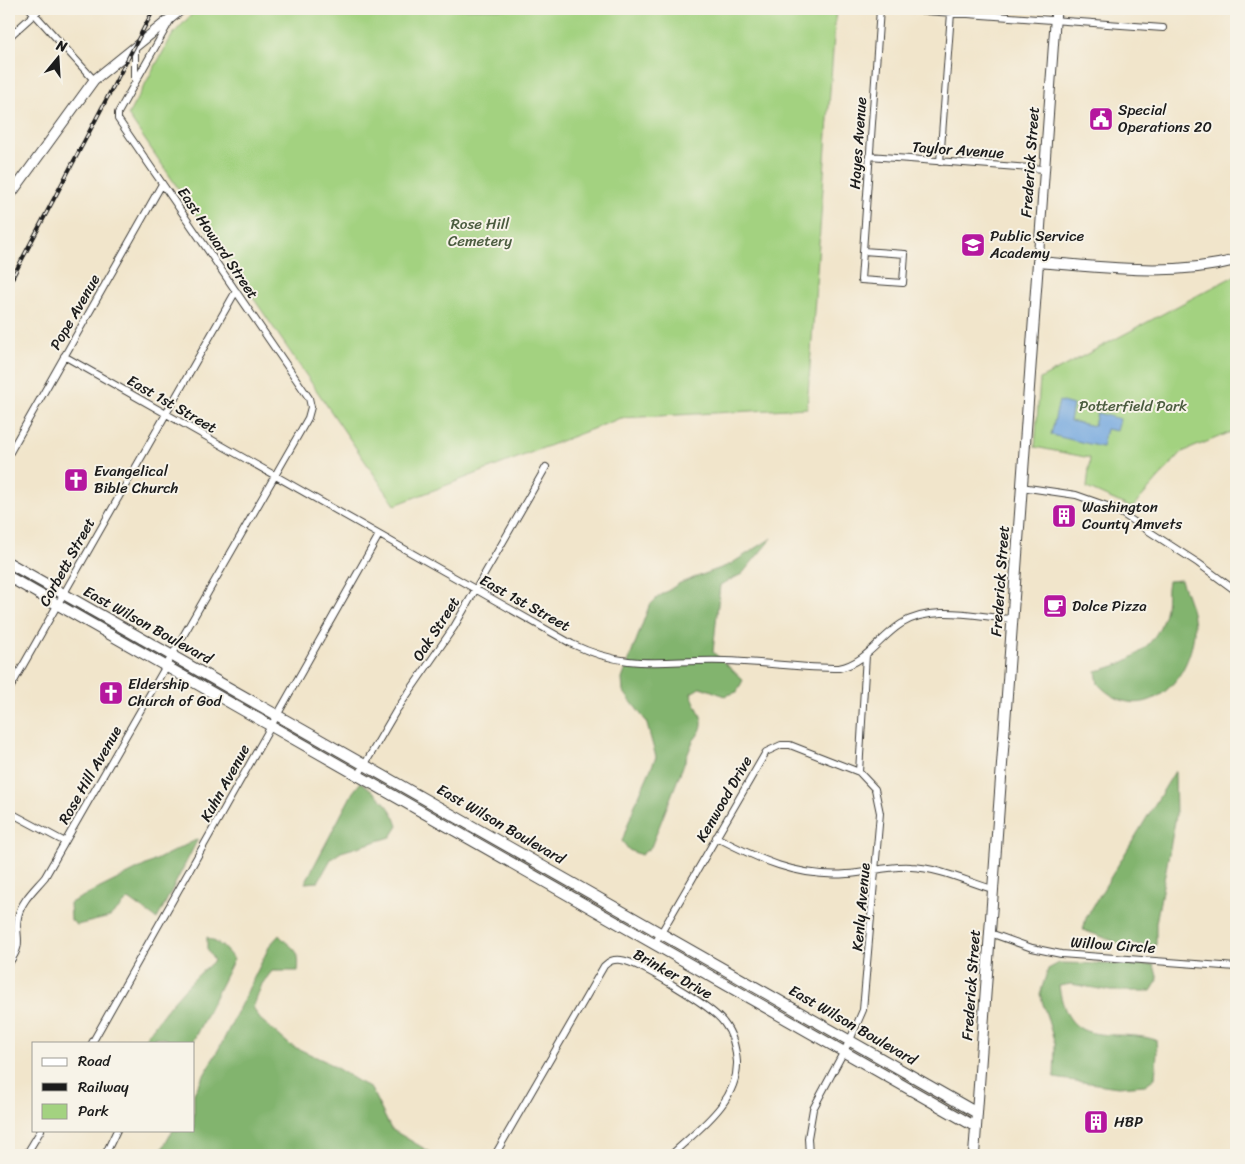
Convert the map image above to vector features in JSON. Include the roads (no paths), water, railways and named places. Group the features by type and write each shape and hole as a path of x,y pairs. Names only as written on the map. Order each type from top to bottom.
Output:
{"main road":[{"path":"9,197 94,80 182,9"},
{"name":"Frederick Street","path":"974,1155 1056,9"},
{"path":"1038,262 1173,270 1195,269 1236,260"},
{"name":"East Wilson Boulevard","path":"9,562 977,1113"},
{"name":"East Wilson Boulevard","path":"9,577 976,1127"},
{"path":"898,1083 904,1078 932,1094 942,1092"}],"street":[{"name":"Hayes Avenue","path":"863,251 905,254 903,283 860,280 880,9"},
{"path":"897,9 1163,28"},
{"path":"9,36 35,10 94,80"},
{"path":"940,162 951,13"},
{"name":"East Howard Street","path":"172,18 118,113 118,120 308,398 311,407 308,418"},
{"path":"134,46 135,82"},
{"name":"Taylor Avenue","path":"870,156 1044,169"},
{"name":"Pope Avenue","path":"9,454 162,184"},
{"name":"Corbett Street","path":"9,690 236,291"},
{"name":"East 1st Street","path":"64,356 572,644 616,661 645,663 720,661 839,668 856,663 895,628 921,616 942,614 1012,619"},
{"name":"Rose Hill Avenue","path":"9,962 19,945 18,919 23,904 45,877 308,418"},
{"name":"Oak Street","path":"358,776 396,711 441,647 546,467"},
{"path":"1021,487 1076,495 1113,508 1198,563 1236,591"},
{"name":"Kuhn Avenue","path":"93,1042 379,535"},
{"path":"859,772 866,655"},
{"name":"Kenwood Drive","path":"654,945 760,760 774,747 790,745 859,772"},
{"name":"Kenly Avenue","path":"809,1155 808,1138 813,1109 850,1040 863,1010 866,993 880,813 878,799 872,785 859,772"},
{"path":"9,812 65,842"},
{"path":"716,836 757,858 793,870 828,875 897,867 924,868 992,889"},
{"name":"Willow Circle","path":"990,933 1032,948 1061,954 1236,967"},
{"name":"Brinker Drive","path":"495,1155 604,966 615,960 623,960 641,968 706,1006 725,1023 735,1049 735,1078 726,1100 671,1155"},
{"path":"26,1155 40,1132"},
{"path":"105,1155 116,1132"}],"water":[{"path":"1059,401 1073,405 1070,421 1094,426 1097,413 1120,419 1117,431 1106,429 1102,447 1051,435"}],"railway":[{"path":"9,284 154,9"}],"place":[{"name":"Special Operations 20","path":"1101,119"},
{"name":"Public Service Academy","path":"973,245"},
{"name":"Evangelical Bible Church","path":"76,480"},
{"name":"Washington County Amvets","path":"1064,516"},
{"name":"Dolce Pizza","path":"1055,606"},
{"name":"Eldership Church of God","path":"111,693"},
{"name":"HBP","path":"1096,1122"}],"park label":[{"name":"Rose Hill Cemetery","path":"480,232"},
{"name":"Potterfield Park","path":"1133,406"}]}
